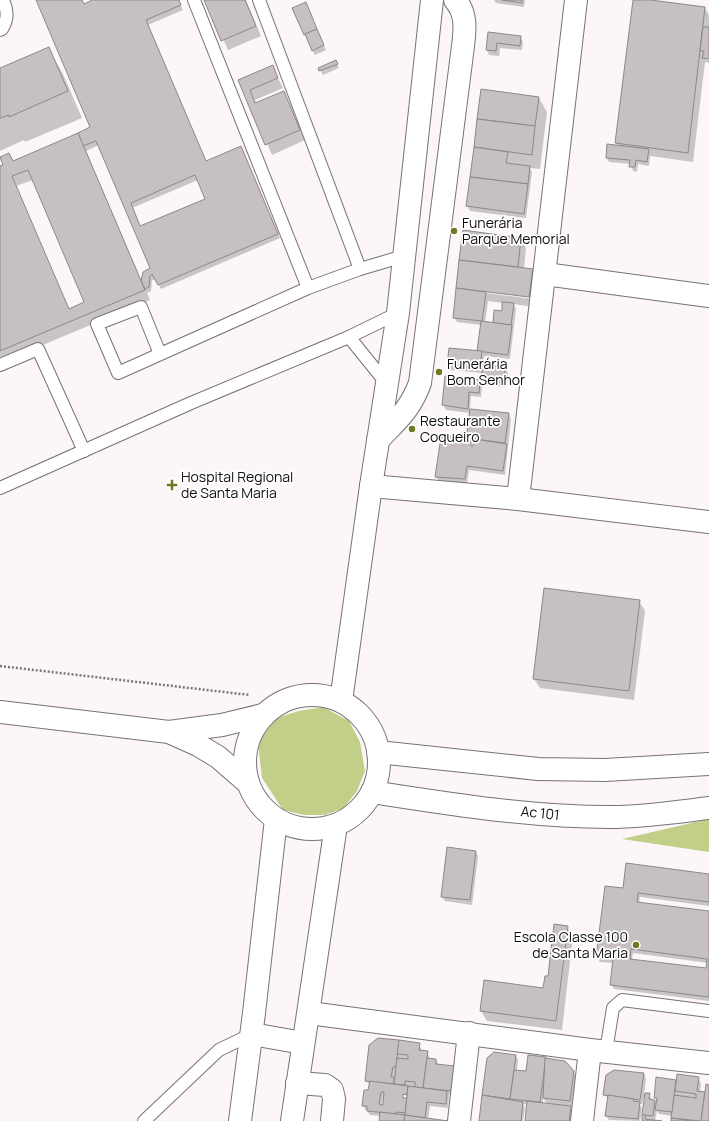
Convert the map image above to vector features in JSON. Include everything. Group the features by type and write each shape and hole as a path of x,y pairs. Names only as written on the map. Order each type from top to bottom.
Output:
{"street":[{"path":"341,701 371,486 398,313 432,0"},
{"path":"378,440 414,400 420,384 465,25 460,6 455,0"},
{"path":"518,499 576,0"},
{"path":"545,274 709,296"},
{"path":"371,486 518,499 709,522"},
{"path":"0,712 169,732 222,725 269,702 314,694 341,701 359,714 372,731 378,752 378,772 372,792 359,810 350,817 336,825 315,829 295,827 276,819 259,804 248,783 244,759 250,735 269,702"},
{"path":"169,732 198,745 218,757 248,783"},
{"path":"378,752 538,769 604,770 709,764"},
{"name":"Ac 101","path":"372,792 460,805 564,816 611,817 660,814 709,808"},
{"path":"240,1121 252,1034 276,819"},
{"path":"292,1121 336,825"},
{"path":"309,1013 709,1063"},
{"path":"460,1121 469,1033"},
{"path":"252,1034 303,1043"},
{"path":"582,1121 598,1050"},
{"path":"297,1083 325,1086 332,1090 334,1099 332,1121"}],"lane":[{"path":"0,30 6,21 7,16 7,8 3,0"},
{"path":"194,0 308,288"},
{"path":"259,0 360,269"},
{"path":"160,354 141,307 97,324 118,373 308,288 360,269 404,256"},
{"path":"0,488 191,403 349,337 398,313"},
{"path":"349,337 387,384"},
{"path":"0,366 38,349 84,451"},
{"path":"598,1050 613,1008 622,1000 709,1011"},
{"path":"144,1121 219,1050 252,1034"}],"path":[{"path":"0,666 269,702"}],"green space":[{"path":"323,707 349,721 360,742 365,771 357,791 344,808 325,815 304,815 283,810 262,778 258,743 272,719 299,711"},
{"path":"709,819 709,852 622,839"}],"building":[{"path":"36,0 82,0 84,4 92,0 179,0 181,5 146,20 206,161 241,146 278,234 158,285 152,274 150,276 149,287 145,289 141,281 143,272 150,268 96,141 83,146 78,133 90,127","holes":["195,175 205,199 140,226 131,203"]},
{"path":"204,0 245,0 256,26 221,41"},
{"path":"502,0 522,0 522,3"},
{"path":"633,0 651,0 705,7 688,153 615,143"},
{"path":"306,2 317,29 304,35 292,8"},
{"path":"703,27 709,27 709,59 702,58 704,51 700,51"},
{"path":"317,29 324,45 312,51 305,34"},
{"path":"488,32 521,36 520,46 497,43 496,51 486,50"},
{"path":"49,47 68,91 9,117 9,115 0,118 0,68"},
{"path":"336,60 338,64 319,71 318,68"},
{"path":"273,65 278,78 250,90 255,103 284,91 300,130 265,145 238,80"},
{"path":"481,89 539,97 535,126 477,119"},
{"path":"477,119 535,126 532,155 474,147"},
{"path":"78,133 145,290 0,351 0,166 3,165 0,157 9,153 13,161","holes":["28,170 84,302 69,309 12,176"]},
{"path":"607,144 649,149 647,162 636,160 635,167 629,167 630,160 606,158"},
{"path":"474,147 508,152 506,163 530,166 528,184 470,177"},
{"path":"470,177 528,184 524,214 466,206"},
{"path":"463,230 521,238 518,267 459,260"},
{"path":"459,260 533,269 529,297 456,288"},
{"path":"456,288 486,292 482,321 453,318"},
{"path":"502,302 514,303 511,325 493,323 494,310 502,311"},
{"path":"481,321 512,325 508,355 477,351"},
{"path":"449,348 482,351 480,369 447,365"},
{"path":"483,364 505,368 504,383 481,380"},
{"path":"445,376 480,380 479,393 469,392 468,409 442,405"},
{"path":"470,409 509,413 505,443 466,438"},
{"path":"449,436 471,440 471,446 473,446 474,439 507,444 503,471 467,466 465,479 435,477 441,437 449,438"},
{"path":"544,588 640,600 629,691 533,679"},
{"path":"447,847 476,851 470,900 441,897"},
{"path":"626,863 709,874 709,902 638,893 637,902 709,911 709,997 610,985 613,959 596,957 605,886 623,888","holes":["631,949 707,959 706,968 630,959"]},
{"path":"554,924 568,926 556,1021 480,1011 484,980 543,988 545,976 548,976"},
{"path":"378,1038 399,1040 396,1067 393,1067 391,1077 394,1077 394,1084 365,1081 369,1045"},
{"path":"399,1040 420,1043 419,1050 428,1051 423,1088 415,1087 415,1082 405,1081 405,1085 394,1084 397,1058 408,1059 408,1055 397,1054"},
{"path":"494,1052 516,1055 510,1099 482,1095 487,1058"},
{"path":"528,1055 546,1057 540,1102 510,1099 514,1070 526,1071"},
{"path":"427,1058 436,1059 436,1064 455,1066 452,1091 423,1088"},
{"path":"545,1058 565,1061 574,1071 570,1101 543,1098"},
{"path":"614,1070 644,1073 640,1100 603,1095 606,1075"},
{"path":"677,1074 699,1077 697,1091 705,1092 701,1121 671,1118 674,1095 696,1098 696,1094 675,1091"},
{"path":"656,1077 676,1080 672,1112 655,1110 657,1098 654,1098"},
{"path":"370,1081 408,1086 407,1095 403,1094 403,1098 407,1098 405,1113 396,1112 396,1114 367,1111 367,1106 362,1106 364,1090 368,1090","holes":["381,1092 384,1092 383,1105 379,1104"]},
{"path":"706,1084 709,1085 709,1121 701,1121"},
{"path":"408,1086 447,1091 446,1104 427,1102 425,1118 405,1115"},
{"path":"645,1093 650,1093 649,1099 655,1100 653,1116 642,1115"},
{"path":"482,1095 523,1102 521,1121 479,1121"},
{"path":"608,1095 634,1099 633,1101 640,1102 638,1119 605,1116"},
{"path":"527,1101 571,1106 569,1121 525,1121"},
{"path":"380,1112 405,1115 404,1121 379,1121"},
{"path":"405,1115 448,1121 404,1121"},
{"path":"642,1115 646,1115 645,1119 662,1121 642,1121"},
{"path":"671,1118 692,1121 671,1121"}],"place":[{"name":"Funerária Parque Memorial","path":"454,231"},
{"name":"Funerária Bom Senhor","path":"439,372"},
{"name":"Restaurante Coqueiro","path":"412,429"},
{"name":"Hospital Regional de Santa Maria","path":"172,485"},
{"name":"Escola Classe 100 de Santa Maria","path":"636,945"}]}
